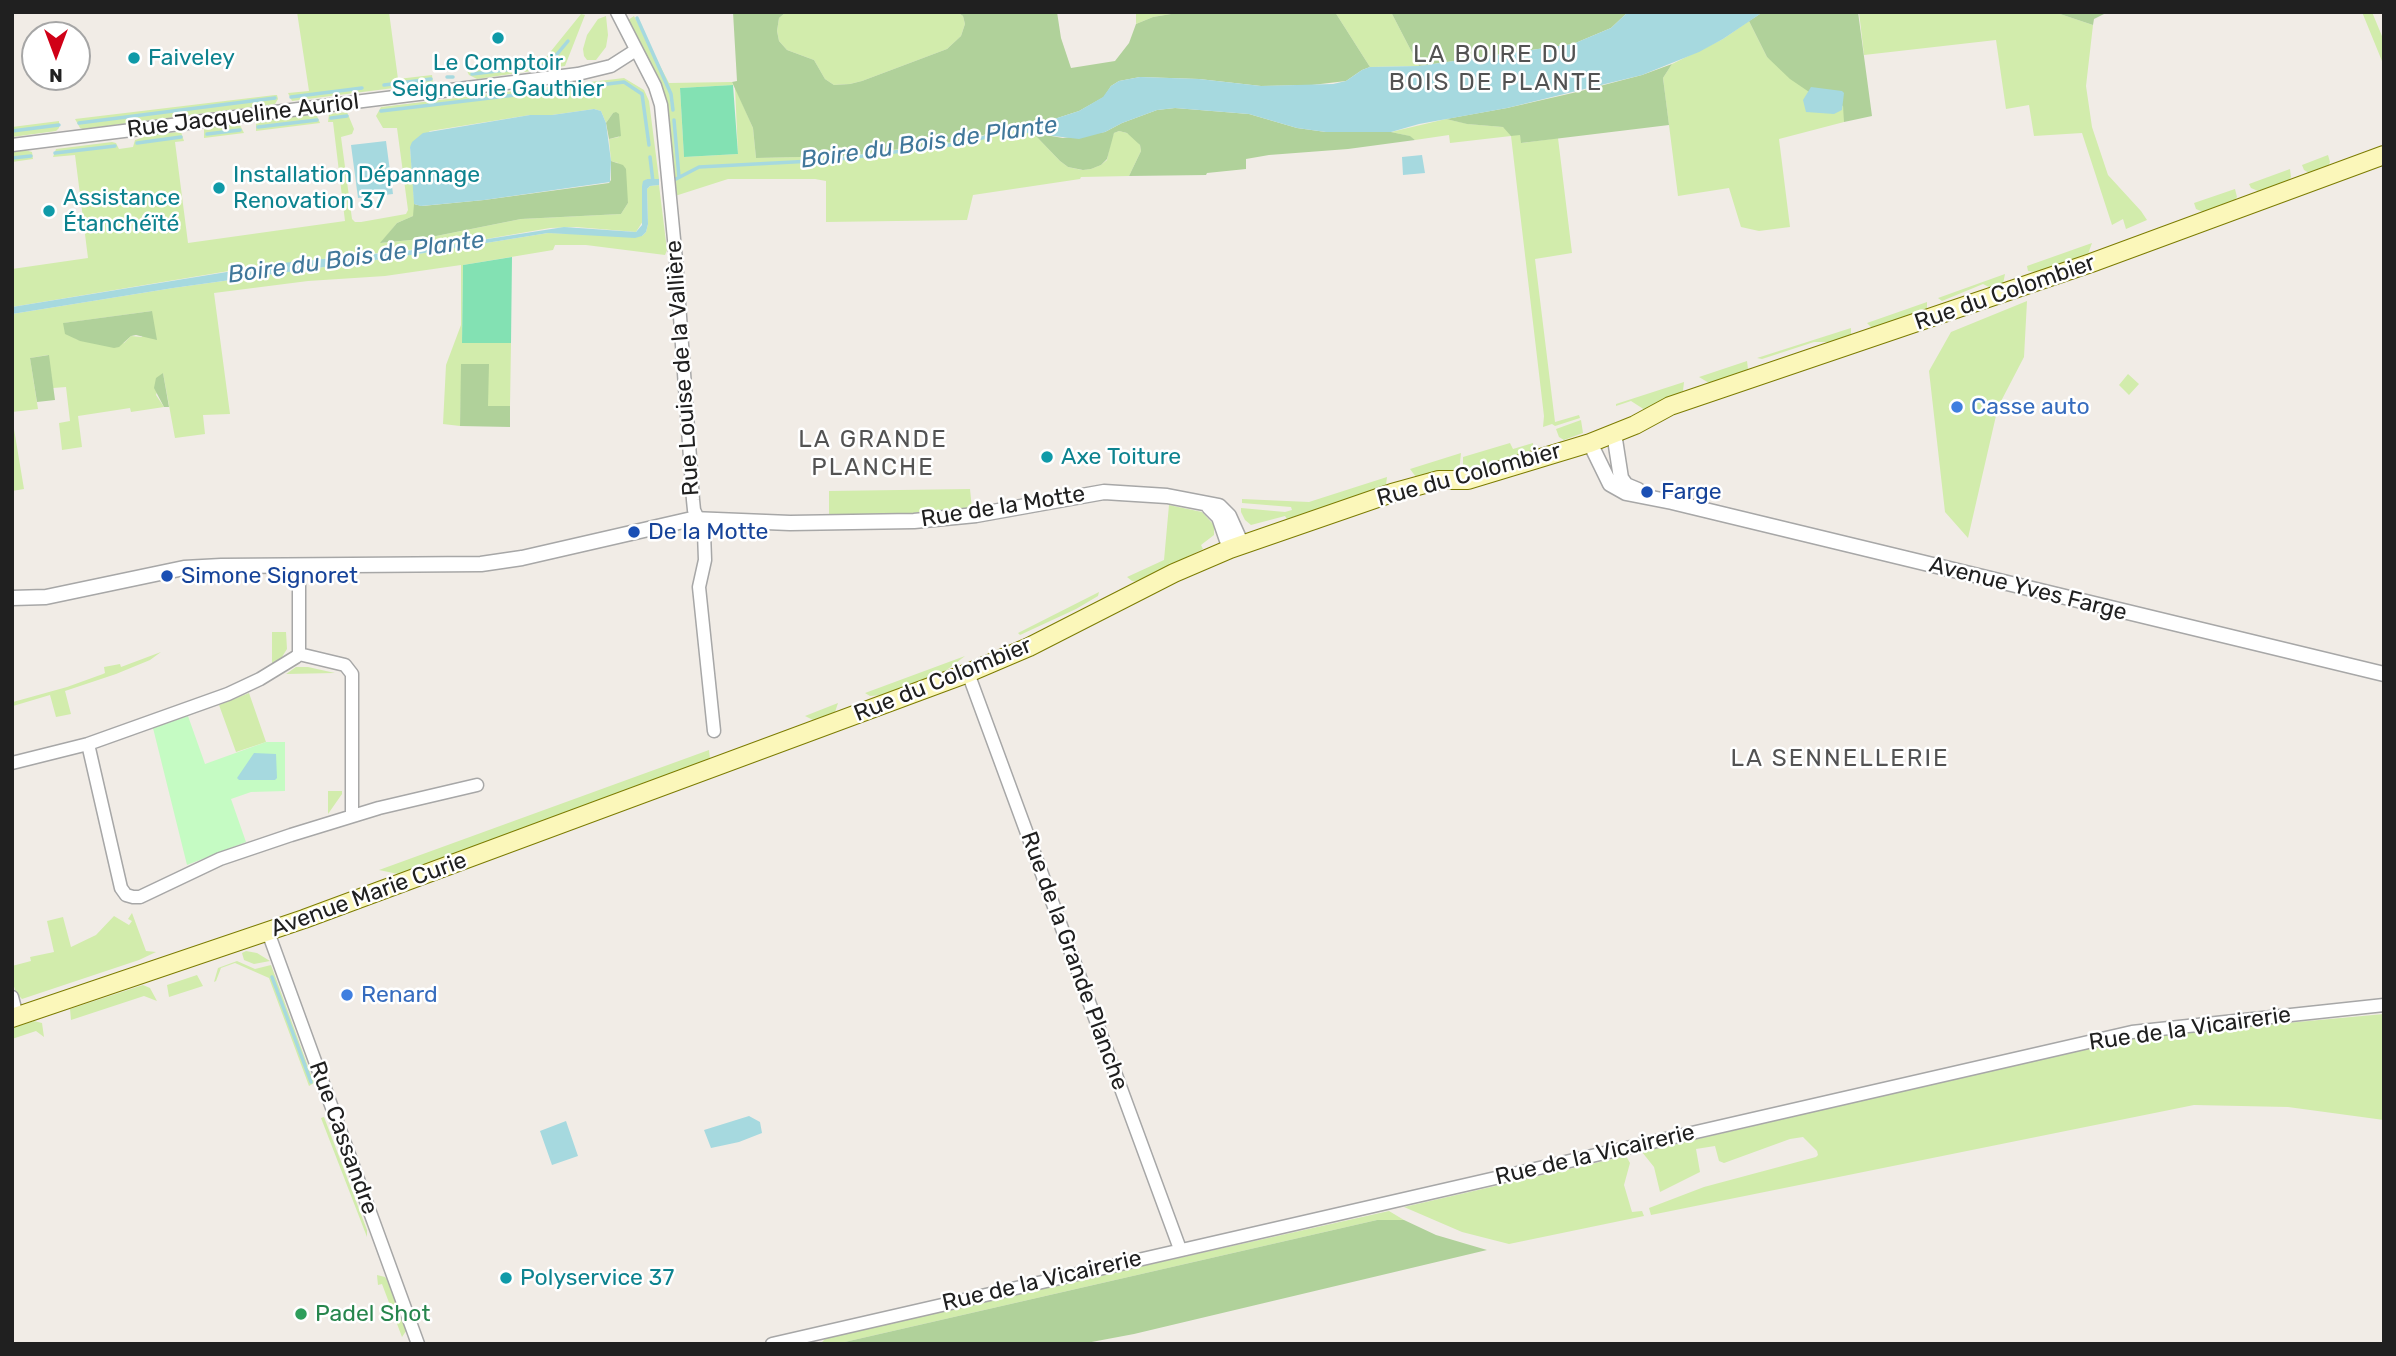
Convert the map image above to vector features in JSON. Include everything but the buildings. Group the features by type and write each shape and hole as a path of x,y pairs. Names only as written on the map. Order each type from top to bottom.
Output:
{"main road":[{"name":"Rue du Colombier","path":"723,764 968,673 1015,653 1174,573 1236,547 1392,493 1439,480 1468,480 1590,443 1635,425 1670,406 2078,268 2384,155"},
{"name":"Avenue Marie Curie","path":"15,1017 268,932 723,764"}],"street":[{"name":"Rue Louise de la Vallière","path":"617,12 656,86 661,105 676,260 694,510 704,532 705,560 699,587 714,731"},
{"name":"Rue Jacqueline Auriol","path":"12,145 590,72 611,66 636,50"},
{"name":"Avenue Yves Farge","path":"1614,433 1619,469 1626,485 1672,502"},
{"name":"Avenue Yves Farge","path":"1590,443 1610,484 1617,489 2384,674"},
{"name":"Rue de la Motte","path":"12,598 46,597 184,568 494,563 699,519 790,523 914,521 988,514 1104,492 1138,492 1219,506 1225,510 1236,547"},
{"path":"299,566 299,654"},
{"path":"12,763 88,744 228,694 260,679 299,654 345,665 352,674 352,816"},
{"name":"Rue de la Grande Planche","path":"968,673 1180,1249"},
{"path":"88,744 121,888 126,895 133,897 140,897 231,855 352,816 477,785"},
{"name":"Rue Cassandre","path":"268,932 418,1344"},
{"path":"12,997 15,1017"},
{"name":"Rue de la Vicairerie","path":"772,1344 2132,1032 2384,1005"}],"green space":[{"path":"297,12 389,12 398,79 432,75 433,83 292,101 288,93 309,91"},
{"path":"733,12 786,12 779,18 779,41 787,50 814,60 825,79 834,85 862,81 947,49 961,36 965,24 963,16 957,12 1057,12 1061,38 1071,68 1115,61 1129,43 1136,24 1153,17 1183,12 1335,12 1370,67 1346,81 1312,85 1261,86 1199,79 1140,77 1119,81 1111,86 1104,97 1079,111 1045,122 1021,124 966,140 847,156 756,158 753,128 732,82 737,81"},
{"path":"786,12 957,12 963,16 965,24 961,36 947,49 862,81 834,85 825,79 814,60 787,50 779,41 779,18"},
{"path":"1136,12 1183,12 1153,17 1136,24"},
{"path":"1335,12 1391,12 1419,66 1370,67"},
{"path":"1391,12 1628,12 1611,28 1573,44 1419,66"},
{"path":"1763,12 1858,12 1872,116 1844,122 1843,106 1815,96 1790,79 1767,57 1749,21"},
{"path":"1859,12 2054,12 2093,25 2086,86 2092,127 2108,175 2147,220 2126,229 2123,219 2112,225 2082,133 2034,136 2029,105 2006,109 1996,40 1864,55"},
{"path":"2054,12 2108,12 2094,19 2093,25"},
{"path":"2362,12 2372,12 2384,41 2384,66"},
{"path":"581,14 585,15 565,66 477,79 469,75 467,71 543,61"},
{"path":"606,16 606,47 596,60 587,60 583,49 587,35 598,19"},
{"path":"634,16 669,83 732,82 733,85 680,88 684,157 738,154 735,87 753,128 756,158 847,156 966,140 1016,127 1019,132 1033,133 1068,167 1082,170 1101,165 1107,160 1111,140 1114,133 1119,131 1134,137 1141,151 1129,176 1081,177 973,195 967,220 826,222 826,181 815,179 728,179 675,196 665,96 628,20"},
{"path":"1749,21 1767,57 1843,106 1845,115 1844,122 1779,139 1790,227 1759,231 1741,227 1729,188 1678,196 1663,78 1672,64 1723,39"},
{"path":"1672,64 1663,78 1669,125 1521,143 1520,135 1511,136 1503,127 1446,119 1577,92"},
{"path":"624,78 644,90 649,101 659,179 647,179 642,186 643,221 636,232 576,227 550,228 446,246 229,271 12,307 12,269 88,258 75,155 53,157 56,149 112,142 116,143 119,149 133,147 135,140 153,134 181,132 184,141 175,142 188,243 345,221 333,122 328,122 329,114 347,112 354,129 352,134 341,137 352,219 361,222 406,214 408,210 397,128 383,128 376,116 381,107","holes":["594,109 601,111 606,123 613,113 619,137 609,139 611,161 618,163 628,203 621,214 521,219 421,239 381,243 397,223 413,216 415,212 410,147 430,131 530,115"]},
{"path":"733,85 738,154 684,157 680,88"},
{"path":"277,95 275,104 83,129 75,119"},
{"path":"1175,108 1249,114 1297,128 1326,132 1391,132 1410,136 1415,140 1348,149 1269,155 1246,159 1246,169 1206,175 1129,176 1141,151 1140,145 1127,133 1114,133 1107,159 1101,165 1083,170 1068,167 1033,133 1063,138 1105,132 1157,110"},
{"path":"616,112 619,114 621,136 609,139 606,123"},
{"path":"317,116 320,123 256,131 256,123 261,121"},
{"path":"1446,119 1503,127 1520,135 1522,143 1558,138 1572,253 1535,259 1555,422 1579,415 1580,418 1543,427 1544,416 1511,136 1450,143 1449,135 1415,140 1391,132"},
{"path":"59,121 56,131 12,137 12,127"},
{"path":"234,123 240,125 244,133 204,138 204,129 207,127"},
{"path":"12,151 32,152 33,159 12,162"},
{"path":"2328,155 2328,166 2309,173 2304,170 2302,165"},
{"path":"611,161 623,165 626,169 628,203 621,214 521,219 421,239 380,243 397,223 413,216 414,204 422,206 484,200 609,183"},
{"path":"2290,169 2291,177 2288,181 2258,191 2249,184"},
{"path":"659,185 667,250 665,255 586,245 555,245 553,250 463,265 462,342 511,343 510,406 488,406 462,364 460,426 443,424 446,365 461,325 461,265 385,276 308,281 214,293 230,414 203,415 205,434 175,438 163,373 156,395 164,407 131,412 130,408 78,416 82,447 62,450 59,423 70,421 66,387 53,388 48,355 30,358 38,409 12,412 12,314 548,233 642,236 648,224 647,189","holes":["152,311 142,337 131,336 124,343 108,346 76,339 69,334 64,323"]},
{"path":"2235,189 2237,197 2234,201 2203,212 2196,209 2194,203"},
{"path":"2092,243 2088,254 2048,269 2028,271 2027,266"},
{"path":"512,257 511,343 462,343 463,265"},
{"path":"2005,274 2003,284 1991,288 1983,284 1942,301 1938,298"},
{"path":"2027,301 2024,357 1998,407 1968,538 1945,512 1929,371 1951,332"},
{"path":"1927,302 1927,310 1873,329 1867,323"},
{"path":"152,311 157,340 136,335 114,348 80,341 65,334 63,323"},
{"path":"1851,328 1851,337 1836,342 1814,342 1762,359 1757,358"},
{"path":"49,355 55,400 37,402 30,358"},
{"path":"1747,361 1748,369 1742,373 1709,383 1699,377"},
{"path":"461,364 489,364 488,406 510,406 510,427 460,426"},
{"path":"163,373 169,407 164,407 154,388 156,378"},
{"path":"2128,374 2139,384 2129,395 2119,385"},
{"path":"1684,382 1683,391 1645,410 1631,401 1616,406 1616,404"},
{"path":"12,417 24,489 12,491"},
{"path":"1581,420 1583,433 1564,440 1559,437 1556,429"},
{"path":"1510,443 1513,449 1533,443 1533,446 1529,452 1463,472 1463,457"},
{"path":"1461,453 1459,472 1416,477 1410,469"},
{"path":"1387,477 1386,485 1381,489 1287,519 1285,516 1251,525 1241,512 1241,508 1285,512 1292,510 1291,507 1242,503 1242,499 1309,502"},
{"path":"970,489 972,509 897,514 829,514 829,491"},
{"path":"1169,505 1202,512 1214,525 1214,535 1201,545 1203,549 1138,582 1132,581 1127,577 1164,560"},
{"path":"1099,592 1098,596 1076,609 1020,635 1018,633"},
{"path":"272,632 286,632 287,649 280,660 272,665"},
{"path":"161,652 150,660 116,674 65,691 71,714 56,717 50,695 13,706 13,702 103,674 104,667 120,664 121,667"},
{"path":"965,656 944,672 883,695 870,696 865,693"},
{"path":"296,667 308,667 335,673 286,674"},
{"path":"249,693 266,742 236,752 219,705"},
{"path":"838,703 833,713 813,720 805,716"},
{"path":"188,716 205,764 266,742 285,742 285,791 251,792 231,799 246,842 187,865 153,728"},
{"path":"709,750 710,759 555,817 398,874 379,870"},
{"path":"328,791 342,791 342,794 328,814"},
{"path":"132,913 146,951 156,952 22,999 16,993 12,966 31,961 30,957 54,952 47,921 63,917 71,947 96,935 114,916 129,925 132,921 128,919"},
{"path":"242,953 257,953 270,961 254,964 244,960"},
{"path":"237,961 255,969 271,965 314,1083 309,1086 269,978 235,963 221,968 214,982 218,968"},
{"path":"197,975 203,986 169,997 167,985"},
{"path":"143,985 150,988 157,1001 144,996 71,1020 70,1009"},
{"path":"2384,1014 2384,1120 2288,1107 2194,1105 1651,1215 1649,1208 1704,1187 1818,1155 1803,1137 1790,1139 1724,1163 1719,1161 1715,1146 1696,1149 1700,1172 1660,1192 1654,1167 1642,1152 2135,1037"},
{"path":"34,1021 42,1023 44,1037 36,1031 12,1039 12,1028"},
{"path":"324,1117 367,1230 367,1237 321,1118"},
{"path":"1626,1156 1630,1163 1624,1185 1632,1212 1642,1211 1644,1216 1509,1244 1462,1232 1404,1207"},
{"path":"1389,1211 1404,1220 1377,1220 836,1344 820,1344 834,1335"},
{"path":"1377,1220 1404,1220 1436,1235 1487,1250 1134,1334 1081,1344 836,1344"},
{"path":"377,1275 385,1277 389,1282 406,1331 402,1337 382,1284 378,1285"}],"water":[{"name":"Boire du Bois de Plante","path":"1628,12 1763,12 1699,52 1642,75 1507,108 1419,124 1391,132 1326,132 1297,128 1249,114 1175,108 1157,110 1105,132 1079,139 1019,132 1016,127 1021,124 1045,122 1079,111 1103,97 1111,86 1119,81 1140,77 1199,79 1261,86 1333,84 1346,81 1370,67 1419,66 1573,44 1611,28"},
{"path":"1811,87 1842,91 1842,110 1834,114 1806,112 1803,100"},
{"path":"594,109 601,111 606,123 611,161 610,182 484,200 421,206 414,204 410,147 423,133 530,115"},
{"path":"386,141 393,194 358,198 351,145"},
{"path":"1422,155 1425,173 1403,175 1402,157"},
{"path":"647,179 659,179 659,185 647,189 648,224 646,232 635,238 548,233 12,314 12,307 282,263 424,249 564,227 636,232 642,225 642,186"},
{"path":"254,753 276,754 275,780 237,778"},
{"path":"749,1116 760,1122 762,1133 739,1142 711,1148 704,1130"},
{"path":"566,1121 578,1156 552,1165 540,1131"}],"waterway":[{"path":"637,18 671,94 673,110"},
{"path":"549,67 568,41"},
{"path":"472,74 548,65"},
{"path":"447,77 453,77"},
{"path":"384,85 431,79"},
{"path":"381,111 624,82 642,94 649,145"},
{"path":"291,97 362,88"},
{"path":"79,123 275,98"},
{"path":"331,118 347,116"},
{"path":"258,127 317,120"},
{"path":"674,120 679,177"},
{"path":"12,131 59,125"},
{"name":"Boire du Bois de Plante","path":"676,179 699,167 831,160 965,143 1020,127"},
{"path":"207,134 240,130"},
{"path":"137,143 181,137"},
{"path":"55,153 115,146"},
{"path":"12,158 31,156"},
{"path":"650,157 653,182"},
{"path":"272,977 311,1082"}],"place":[{"name":"Le Comptoir Seigneurie Gauthier","path":"498,38"},
{"name":"Faiveley","path":"134,58"},
{"name":"Installation Dépannage Renovation 37","path":"219,188"},
{"name":"Assistance Étanchéïté","path":"49,211"},
{"name":"Casse auto","path":"1957,407"},
{"name":"Axe Toiture","path":"1047,457"},
{"name":"Farge","path":"1647,492"},
{"name":"De la Motte","path":"634,532"},
{"name":"Simone Signoret","path":"167,576"},
{"name":"Renard","path":"347,995"},
{"name":"Polyservice 37","path":"506,1278"},
{"name":"Padel Shot","path":"301,1314"}],"district":[{"name":"LA BOIRE DU BOIS DE PLANTE","path":"1496,69"},
{"name":"LA GRANDE PLANCHE","path":"873,454"},
{"name":"LA SENNELLERIE","path":"1840,759"}]}
